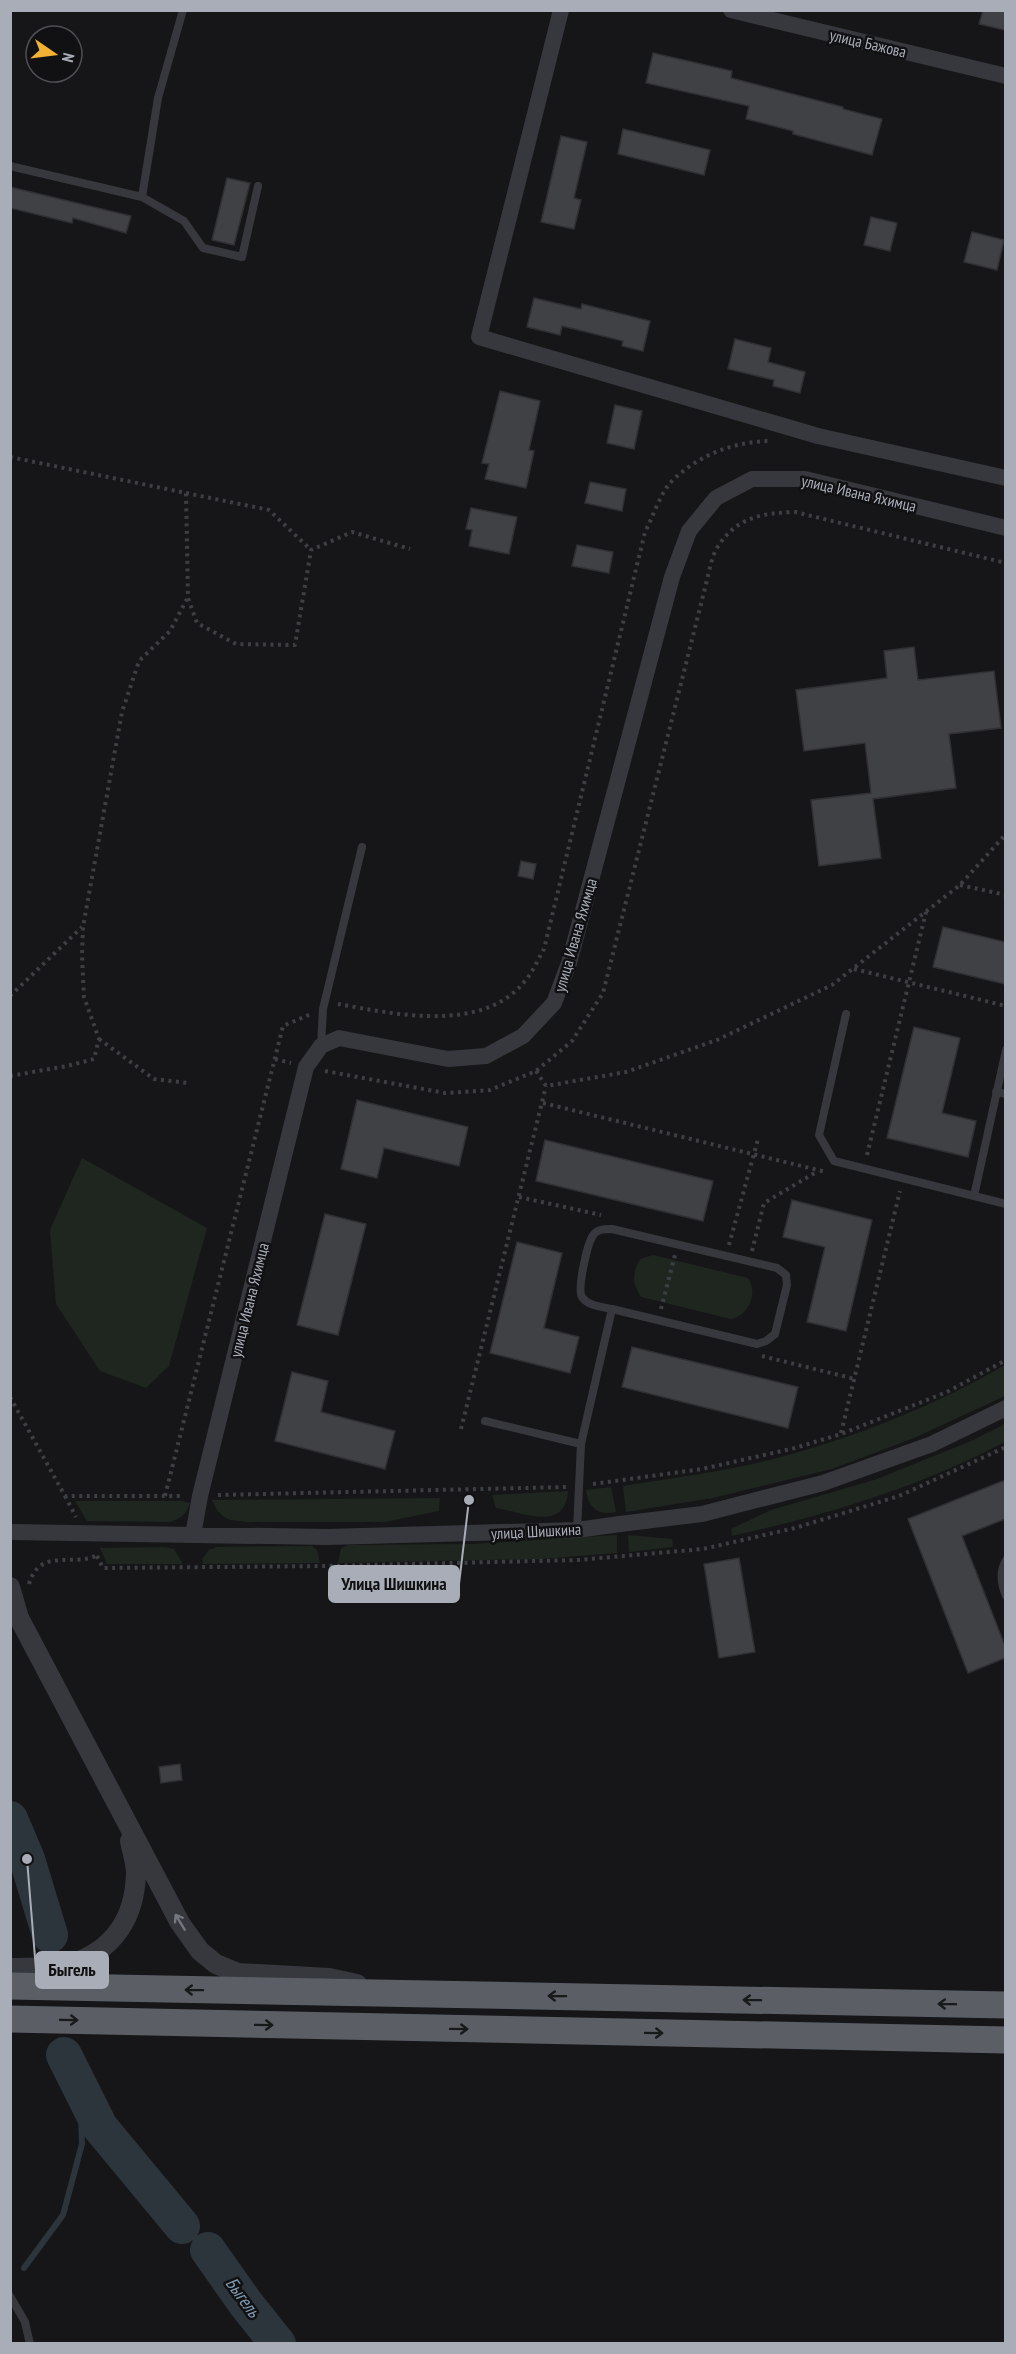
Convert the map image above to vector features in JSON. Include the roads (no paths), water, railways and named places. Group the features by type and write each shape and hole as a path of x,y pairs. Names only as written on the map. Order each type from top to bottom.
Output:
{"highway":[{"path":"10,1986 1005,2005"},
{"path":"10,2019 1005,2040"}],"street":[{"path":"561,10 479,337 818,436 1005,478"},
{"name":"улица Бажова","path":"730,10 1005,76"},
{"name":"улица Ивана Яхимца","path":"193,1534 200,1496 306,1067 321,1046 339,1038 448,1059 486,1056 523,1036 554,1003 570,963 672,577 689,531 716,498 752,479 806,479 1005,528"},
{"name":"улица Шишкина","path":"10,1532 327,1537 577,1530 702,1514 823,1483 932,1444 1005,1408"},
{"path":"19,1588 19,1618 180,1923 200,1951 216,1964 238,1973 329,1978 404,1993"},
{"path":"10,1968 70,1965 103,1947 123,1927 133,1901 136,1871 124,1815"}],"lane":[{"path":"141,196 158,98 183,10"},
{"path":"10,166 141,196 184,221 203,248 242,257 258,186"},
{"path":"321,1046 323,1009 362,847"},
{"path":"846,1014 819,1135 834,1161 1005,1204"},
{"path":"974,1196 1001,1093 1005,1050"},
{"path":"600,1228 612,1228 777,1268 786,1275 787,1285 775,1334 757,1344 612,1309 592,1305 582,1298 579,1288 592,1235 600,1228"},
{"path":"577,1530 577,1486 581,1444 612,1309"},
{"path":"485,1422 581,1444"},
{"path":"1005,1560 1001,1568 1005,1596"},
{"path":"10,2296 25,2322 30,2343"}],"waterway":[{"name":"Быгель","path":"10,1819 27,1859 50,1935"},
{"name":"Быгель","path":"64,2055 100,2127 182,2226"},
{"path":"24,2268 63,2215 82,2144 80,2087"},
{"name":"Быгель","path":"208,2250 278,2344"}],"place":[{"name":"Улица Шишкина","path":"469,1500"},
{"name":"Быгель","path":"27,1859"}]}
